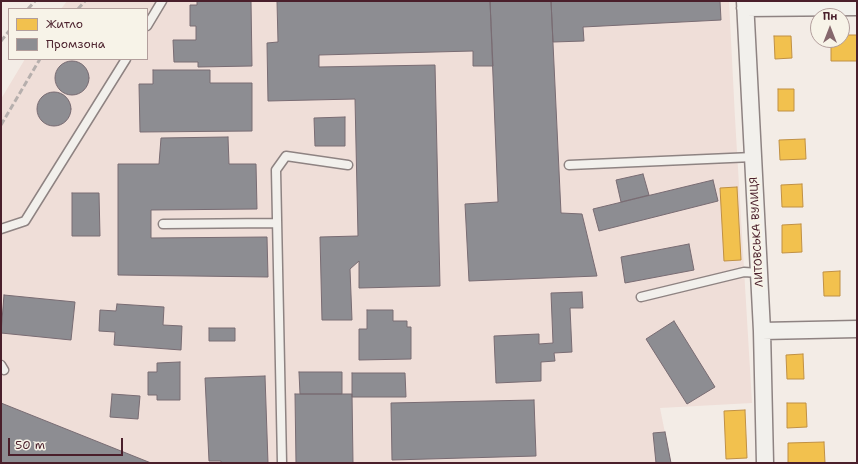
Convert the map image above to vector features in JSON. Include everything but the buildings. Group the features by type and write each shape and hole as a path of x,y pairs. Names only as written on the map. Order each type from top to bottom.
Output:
{"street":[{"path":"745,5 857,7"},
{"name":"ЛИТОВСЬКА ВУЛИЦЯ","path":"745,5 762,331 765,463"},
{"path":"762,331 857,329"}],"lane":[{"path":"148,24 162,1"},
{"path":"1,228 25,221 125,60"},
{"path":"282,463 276,170 286,156 348,165"},
{"path":"569,165 753,157"},
{"path":"163,224 276,223"},
{"path":"641,297 744,272 759,273"}],"shaded area":[{"path":"67,1 729,1 752,403 660,408 671,463 1,463 1,99 24,60 148,60 148,8 62,8"}],"railway":[{"path":"29,8 35,1"},
{"path":"79,8 85,1"},
{"path":"1,41 8,32"},
{"path":"1,125 39,60"}]}
